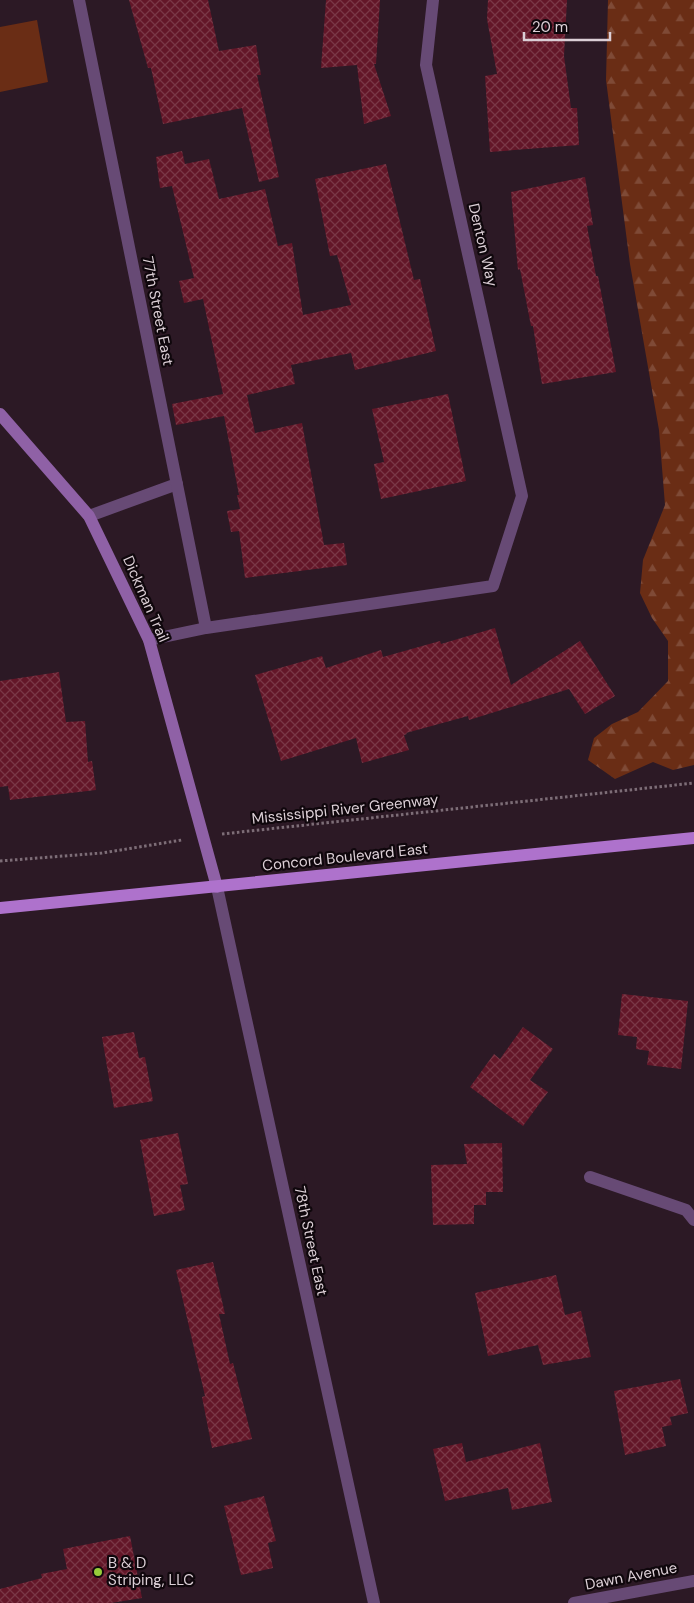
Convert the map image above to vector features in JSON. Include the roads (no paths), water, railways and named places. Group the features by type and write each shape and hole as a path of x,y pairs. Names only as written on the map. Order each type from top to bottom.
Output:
{"main road":[{"name":"Concord Boulevard East","path":"0,908 694,838"}],"street":[{"name":"77th Street East","path":"79,0 206,628"},
{"name":"Denton Way","path":"206,628 493,586 522,496 426,65 433,0"},
{"name":"Dickman Trail","path":"0,414 89,516 149,640 217,887"},
{"path":"89,516 177,484"},
{"path":"149,640 206,628"},
{"name":"78th Street East","path":"217,887 374,1603"},
{"path":"590,1177 686,1210 694,1220"},
{"name":"Dawn Avenue","path":"574,1603 694,1581"}],"place":[{"name":"B & D Striping, LLC","path":"98,1572"}]}
